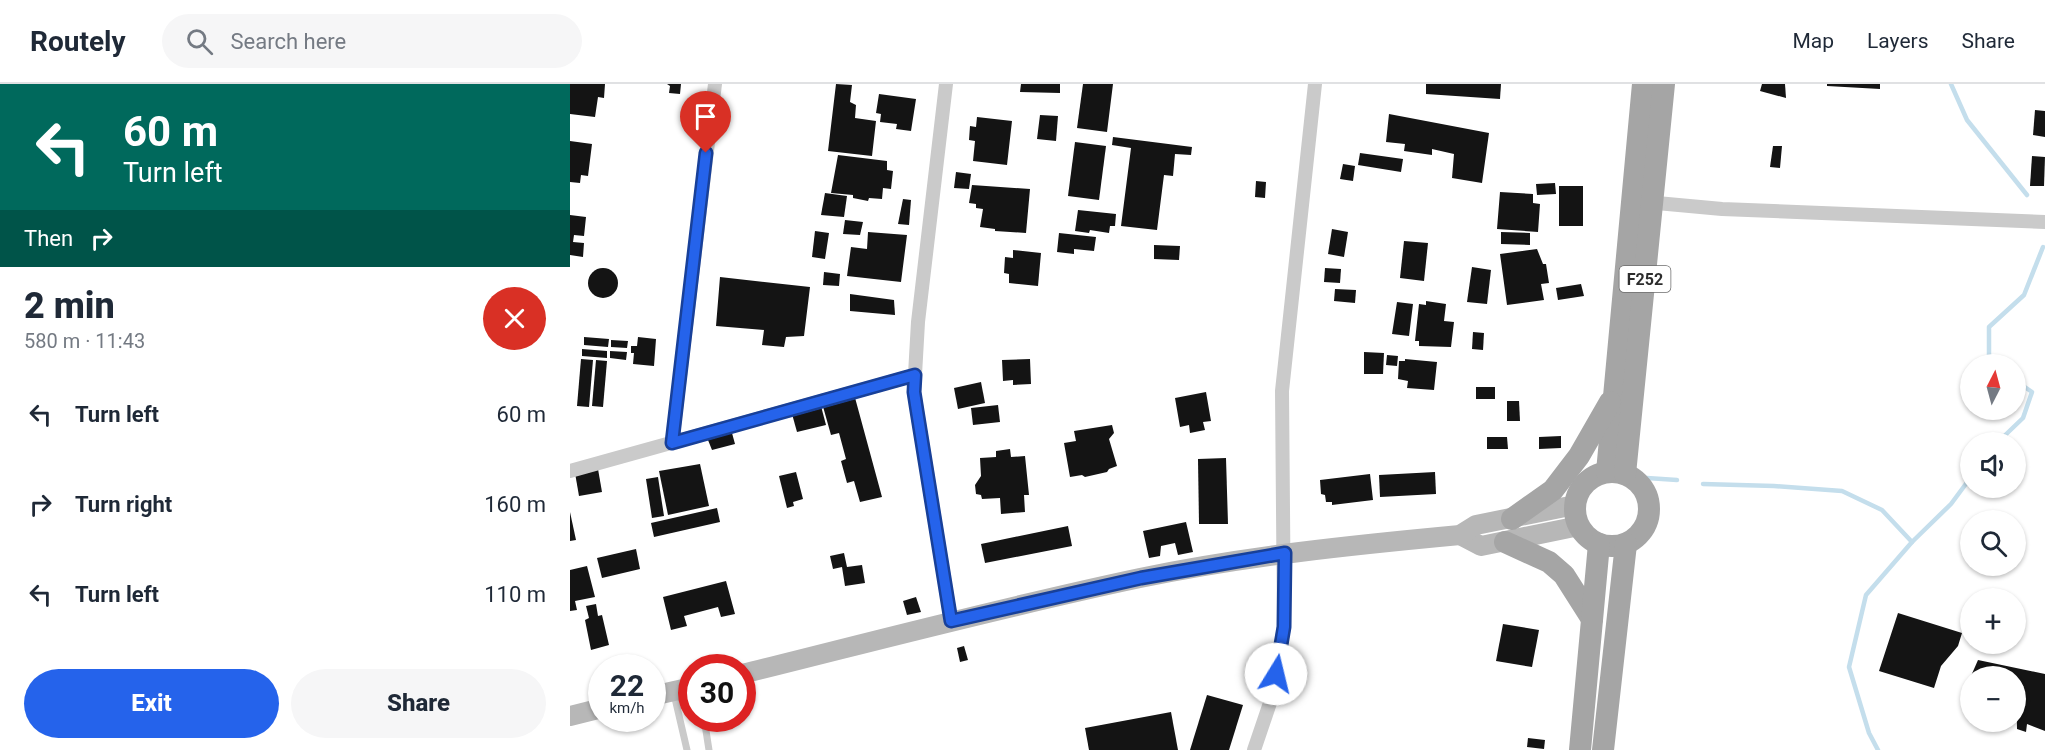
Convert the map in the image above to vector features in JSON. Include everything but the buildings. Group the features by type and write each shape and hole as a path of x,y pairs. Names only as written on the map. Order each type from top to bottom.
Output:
{"main road":[{"name":"F252","path":"1616,473 1642,202 1643,84"},
{"name":"F252","path":"1616,473 1614,396 1642,202 1664,84"},
{"path":"1512,519 1553,490 1579,456 1614,396"},
{"path":"1616,473 1640,484 1645,491 1650,509 1646,526 1634,540 1626,544 1617,546 1599,544 1584,534 1577,516 1579,492 1590,478 1616,473"},
{"path":"1460,535 1480,546 1505,542 1577,516"},
{"path":"756,670 951,621 1141,578 1285,553 1460,535 1476,525 1512,519 1577,516"},
{"path":"1505,542 1549,562 1564,575 1592,619"},
{"path":"1580,750 1599,544"},
{"path":"1603,750 1626,544"},
{"path":"570,716 588,712"}],"street":[{"path":"672,443 715,84"},
{"path":"946,84 918,322 915,375 916,403 951,621"},
{"path":"1254,750 1272,697 1284,627 1282,391 1315,84"},
{"path":"1642,202 1722,209 2045,222"},
{"path":"570,471 915,375"}],"lane":[{"path":"686,732 687,750"},
{"path":"706,732 709,750"}],"waterway":[{"path":"1951,84 1967,120 2027,195"},
{"path":"1989,354 1989,327 2024,295 2043,247"},
{"path":"2026,388 2032,392 2026,409"},
{"path":"2008,432 2021,420"},
{"path":"1647,478 1677,480"},
{"path":"1703,484 1842,491 1882,510 1912,542"},
{"path":"1878,750 1869,733 1849,667 1866,595 1960,492"}],"route":[{"path":"706,153 672,443 915,375 914,392 951,621 1141,578 1285,553 1284,627 1276,674"}]}
